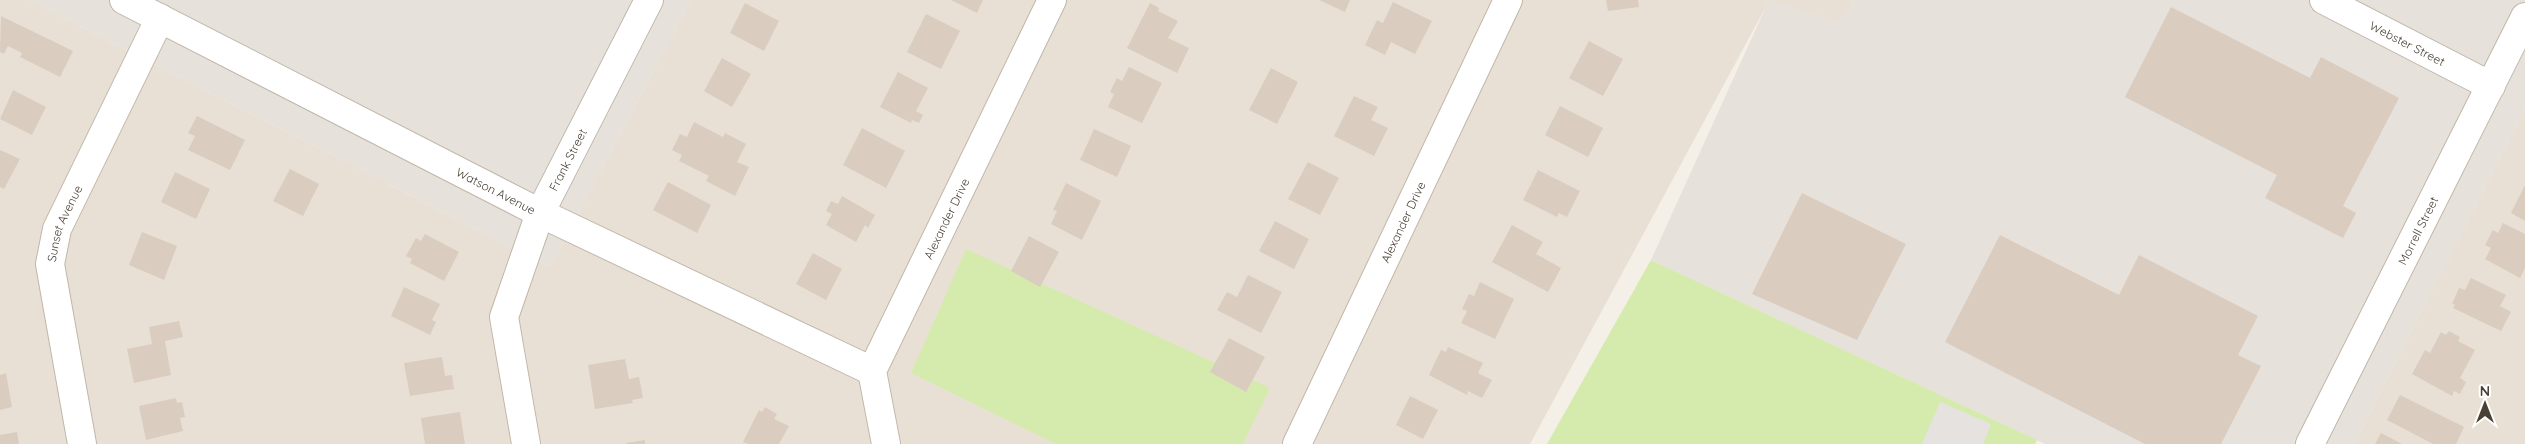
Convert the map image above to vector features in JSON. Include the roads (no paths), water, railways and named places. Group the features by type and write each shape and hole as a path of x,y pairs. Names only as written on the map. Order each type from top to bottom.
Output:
{"street":[{"name":"Watson Avenue","path":"124,0 540,213 872,371"},
{"name":"Frank Street","path":"526,444 504,317 540,213 649,0"},
{"name":"Alexander Drive","path":"872,371 1052,0"},
{"name":"Alexander Drive","path":"1298,444 1508,0"},
{"name":"Webster Street","path":"2324,0 2491,86"},
{"name":"Morrell Street","path":"2310,444 2525,17"},
{"name":"Sunset Avenue","path":"82,444 50,264 57,229 160,18"},
{"path":"872,371 886,444"}]}
